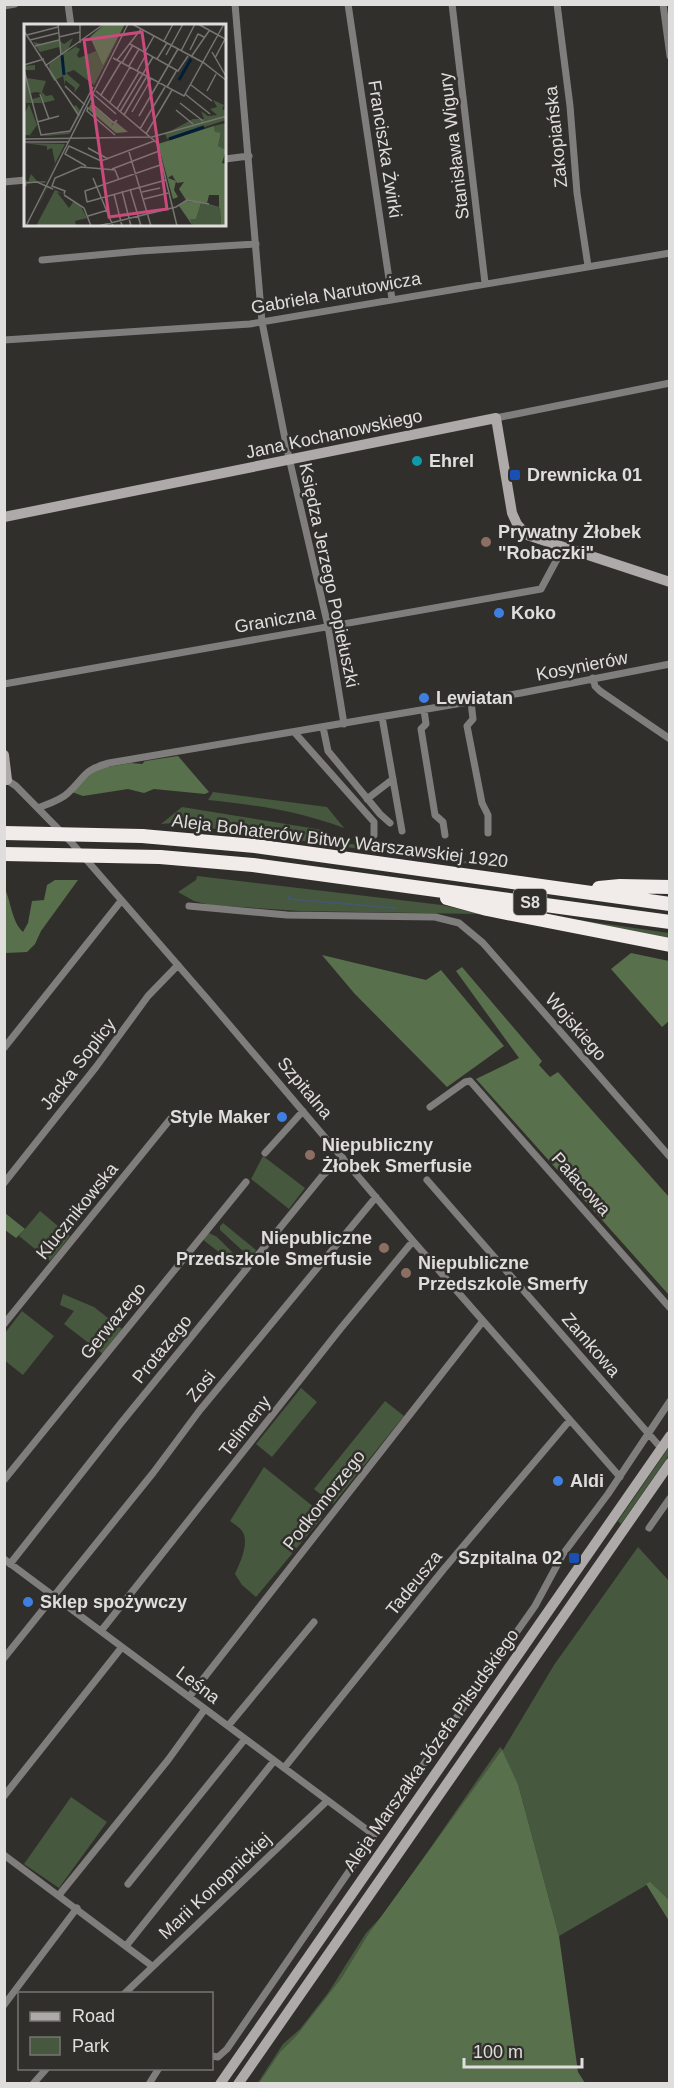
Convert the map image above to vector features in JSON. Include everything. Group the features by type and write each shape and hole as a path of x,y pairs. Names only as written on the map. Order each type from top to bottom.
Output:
{"highway":[{"name":"Aleja Bohaterów Bitwy Warszawskiej 1920","path":"4,833 142,836 255,846 669,904"},
{"name":"Aleja Bohaterów Bitwy Warszawskiej 1920","path":"4,854 160,857 253,865 669,922"},
{"path":"390,883 487,909 669,945"},
{"path":"579,891 620,886 669,886"}],"main road":[{"name":"Jana Kochanowskiego","path":"4,517 496,418"},
{"path":"496,418 514,519 527,535 669,582"},
{"name":"Szpitalna","path":"4,755 7,777"},
{"name":"Aleja Marszałka Józefa Piłsudskiego","path":"220,2084 669,1436"},
{"name":"Aleja Marszałka Józefa Piłsudskiego","path":"238,2084 669,1463"}],"street":[{"path":"4,6 15,4"},
{"path":"68,4 70,24"},
{"name":"Księdza Jerzego Popiełuszki","path":"235,4 262,322 290,460 328,626 344,724"},
{"name":"Franciszka Żwirki","path":"348,4 392,299"},
{"name":"Stanisława Wigury","path":"452,4 485,283"},
{"name":"Zakopiańska","path":"558,4 577,193 588,266"},
{"path":"663,4 667,15 669,56"},
{"path":"226,159 249,156"},
{"path":"4,182 24,180"},
{"path":"42,260 256,244"},
{"name":"Gabriela Narutowicza","path":"4,340 262,322 669,253"},
{"name":"Jana Kochanowskiego","path":"496,418 669,383"},
{"name":"Graniczna","path":"4,684 541,589 562,548"},
{"name":"Kosynierów","path":"38,808 67,794 84,773 100,765 471,702 669,664"},
{"path":"593,678 595,686 600,691 669,739"},
{"path":"471,702 473,718 467,726 482,803 488,815 488,833"},
{"path":"424,710 426,724 421,729 435,815 443,822 445,835"},
{"path":"382,717 402,831"},
{"path":"323,728 327,751 390,823"},
{"path":"295,733 374,822 374,835"},
{"name":"Szpitalna","path":"7,777 38,808 178,965 413,1241 620,1477"},
{"path":"367,799 393,779"},
{"path":"4,1048 121,901"},
{"name":"Wojskiego","path":"189,906 287,915 435,917 465,927 483,943 669,1157"},
{"name":"Jacka Soplicy","path":"4,1183 96,1067 148,996 178,965"},
{"name":"Pałacowa","path":"430,1107 465,1082 470,1081 669,1308"},
{"path":"265,1153 303,1111"},
{"name":"Klucznikowska","path":"4,1324 172,1117"},
{"name":"Protazego","path":"7,1562 316,1182 343,1158"},
{"name":"Zamkowa","path":"427,1180 661,1448"},
{"name":"Gerwazego","path":"4,1480 246,1182"},
{"name":"Zosi","path":"4,1658 153,1473 207,1401 376,1197"},
{"name":"Telimeny","path":"101,1631 413,1241"},
{"name":"Podkomorzego","path":"189,1697 483,1321"},
{"path":"213,2056 218,2057 227,2049 535,1606 563,1554 620,1477 669,1401"},
{"name":"Tadeusza","path":"284,1768 443,1570 570,1420"},
{"path":"649,1528 669,1498"},
{"name":"Leśna","path":"7,1562 374,1835"},
{"path":"228,1726 314,1622"},
{"path":"4,1796 122,1647"},
{"path":"59,1895 168,1760 205,1709"},
{"path":"128,1884 244,1739"},
{"path":"126,1946 274,1761"},
{"name":"Marii Konopnickiej","path":"126,1992 327,1801"},
{"path":"4,1855 152,1966"},
{"path":"4,2005 77,1908"},
{"path":"33,2084 45,2070"},
{"path":"149,2084 158,2070"}],"green space":[{"path":"178,756 209,792 205,794 154,789 144,793 128,789 83,796 72,792 91,773 101,768 131,763 142,764 145,761"},
{"path":"213,792 327,807 344,828 310,817 277,810 208,800"},
{"path":"182,807 323,830 330,835 331,841 485,864 484,866 188,825 184,822 161,824"},
{"path":"197,876 442,905 481,914 300,911 210,905 194,901 178,892 196,880"},
{"path":"55,880 78,880 41,931 35,944 27,952 6,953 4,951 5,889 14,917 23,932 28,923 32,901 44,900 47,885"},
{"path":"544,915 669,933 669,940"},
{"path":"631,953 669,961 669,1021 662,1027 611,969"},
{"path":"322,955 426,980 441,970 504,1046 447,1087 354,993"},
{"path":"462,967 542,1061 539,1065 550,1077 558,1072 669,1197 669,1295 476,1079 519,1058 456,971"},
{"path":"263,1156 305,1188 289,1209 251,1179"},
{"path":"40,1211 70,1236 50,1261 19,1236"},
{"path":"5,1213 25,1229 16,1238 5,1230"},
{"path":"223,1223 256,1250 254,1254 244,1252 220,1230"},
{"path":"209,1233 217,1237 242,1262 244,1267 242,1270 202,1239"},
{"path":"63,1294 94,1307 122,1329 103,1354 64,1324 74,1311 60,1305"},
{"path":"22,1311 54,1336 23,1375 4,1360 5,1333"},
{"path":"301,1388 317,1402 272,1457 256,1444"},
{"path":"385,1401 404,1416 333,1504 314,1489"},
{"path":"669,1447 669,1455 621,1524 618,1521"},
{"path":"264,1467 320,1512 321,1519 256,1597 242,1585 235,1574 245,1541 242,1531 230,1521"},
{"path":"638,1547 669,1581 669,1900 650,1883 559,1936 518,1784 502,1751 385,1914 367,1936 342,1977 296,2036 280,2052 257,2084 283,2044 300,2029 328,1993 366,1933 382,1916 500,1747 503,1750 554,1665"},
{"path":"502,1750 518,1784 559,1936 578,2072 585,2083 259,2083 280,2052 296,2036 342,1977 367,1936"},
{"path":"71,1797 107,1822 59,1888 24,1864"},
{"path":"650,1882 669,1900 669,1921 646,1884"}],"waterway":[{"path":"289,896 288,899 395,908"}],"place":[{"name":"Ehrel","path":"417,461"},
{"name":"Drewnicka 01","path":"515,475"},
{"name":"Prywatny Żłobek \"Robaczki\"","path":"486,542"},
{"name":"Koko","path":"499,613"},
{"name":"Lewiatan","path":"424,698"},
{"name":"Style Maker","path":"282,1117"},
{"name":"Niepubliczny Żłobek Smerfusie","path":"310,1155"},
{"name":"Niepubliczne Przedszkole Smerfusie","path":"384,1248"},
{"name":"Niepubliczne Przedszkole Smerfy","path":"406,1273"},
{"name":"Aldi","path":"558,1481"},
{"name":"Szpitalna 02","path":"574,1558"},
{"name":"Sklep spożywczy","path":"28,1602"}]}
